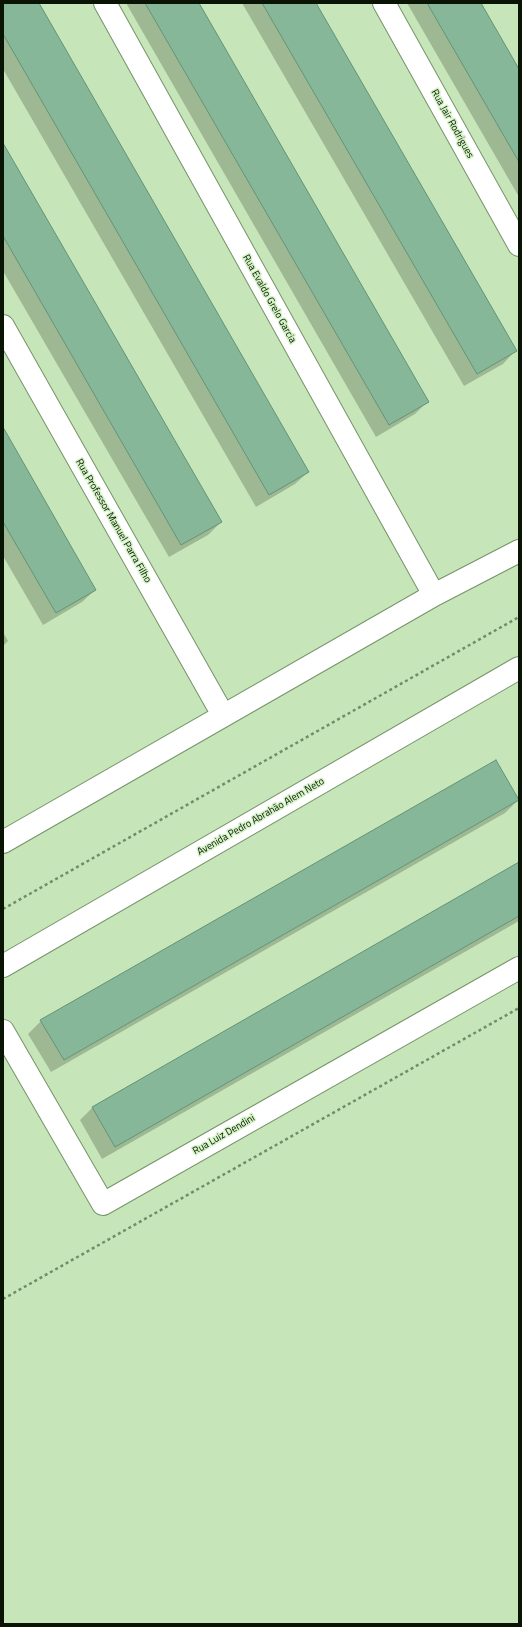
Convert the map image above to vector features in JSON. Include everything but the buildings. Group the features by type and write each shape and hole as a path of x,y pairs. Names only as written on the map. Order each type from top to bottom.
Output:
{"street":[{"name":"Rua Evaldo Grelo Garcia","path":"105,3 434,595"},
{"name":"Rua Jair Rodrigues","path":"384,3 519,244"},
{"name":"Rua Professor Manuel Parra Filho","path":"3,326 223,716"},
{"path":"3,840 434,595 519,551"},
{"name":"Avenida Pedro Abrahão Alem Neto","path":"3,966 517,675"},
{"name":"Rua Luiz Dendini","path":"3,1031 103,1204 519,968"}],"path":[{"path":"3,909 519,617"},
{"path":"3,1299 519,1008"}]}
